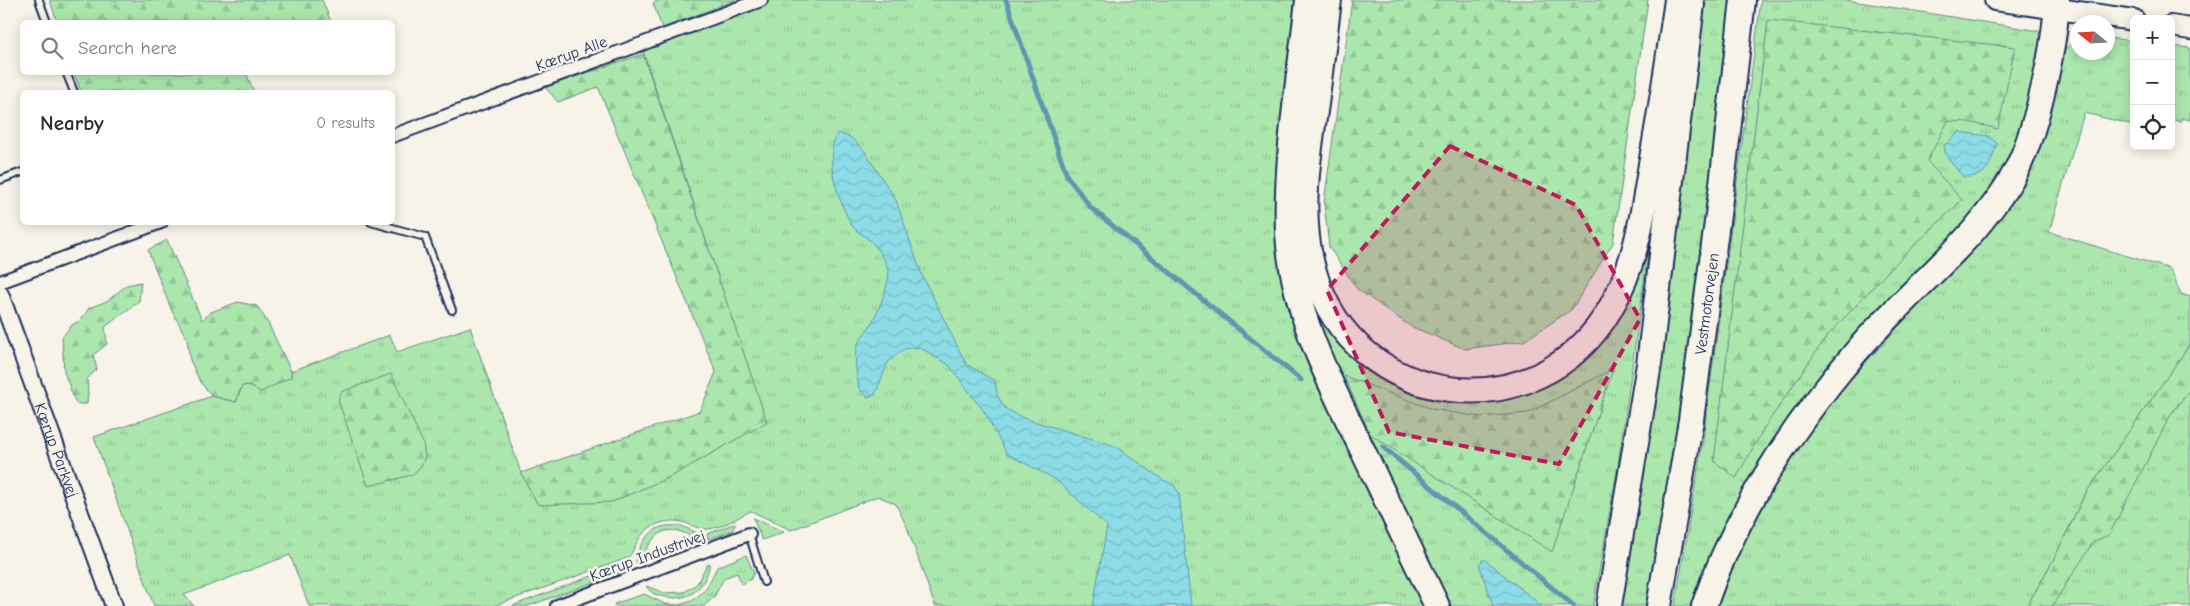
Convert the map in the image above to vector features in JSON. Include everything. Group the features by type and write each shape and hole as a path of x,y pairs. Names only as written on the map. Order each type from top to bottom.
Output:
{"highway":[{"path":"1308,0 1288,190 1288,234 1294,281 1305,319 1334,391 1437,606"},
{"path":"1329,0 1307,164 1306,228 1314,272 1327,304 1346,333 1363,351 1383,366 1405,378 1433,388 1465,391 1514,386 1554,368 1574,354 1588,340 1610,310 1628,272 1640,227 1677,0"},
{"path":"1609,606 1649,364 1692,0"},
{"name":"Vestmotorvejen","path":"1659,606 1692,410 1722,184 1743,0"},
{"path":"1704,606 1747,509 1792,434 1856,351 1974,229 2014,172 2028,139 2037,110 2049,58 2057,4"}],"main road":[{"path":"1995,0 2057,4 2130,19"},
{"path":"2175,27 2190,29"}],"street":[{"name":"Kærup Alle","path":"395,135 761,0"},
{"path":"0,282 153,225"},
{"name":"Kærup Parkvej","path":"0,294 114,606"},
{"name":"Kærup Industrivej","path":"557,606 749,534"}],"lane":[{"path":"39,0 47,20"},
{"path":"67,75 73,90"},
{"path":"0,180 20,173"},
{"path":"382,225 425,237 452,310"},
{"path":"749,534 764,582"}],"highlighted area":[{"path":"1450,146 1576,205 1640,319 1559,464 1389,432 1327,290"}],"green space":[{"path":"50,0 322,0 330,20 56,20"},
{"path":"660,0 736,0 662,28 653,3"},
{"path":"769,0 1295,0 1281,112 1276,189 1276,228 1279,265 1286,300 1296,332 1310,364 1426,606 935,606 907,527 896,504 878,496 791,530 751,511 724,524 708,529 701,529 676,521 663,522 651,527 641,536 628,558 493,606 309,606 290,555 184,595 194,606 154,606 94,437 212,396 236,402 242,386 291,377 291,371 390,335 397,352 470,327 521,473 766,421 642,48"},
{"path":"1352,0 1648,0 1613,243 1572,309 1524,341 1465,349 1410,326 1357,289 1329,247 1324,203"},
{"path":"1703,0 1733,0 1707,228 1679,430 1650,606 1621,606 1665,325"},
{"path":"1761,0 1846,0 2039,31 2040,41 2028,115 2008,164 1989,197 1842,358 1696,606 1675,606 1703,439"},
{"path":"1768,20 2015,47 1998,129 1969,122 1948,121 1927,161 1962,200 1892,267 1827,336 1764,428 1736,478 1714,461"},
{"path":"2115,39 2130,41 2130,124 2084,113 2049,232 2170,269 2181,294 2190,297 2190,342 2180,360 2084,496 2056,555 2027,606 1716,606 1743,542 1772,488 1810,429 1850,380 1933,288 1974,250 2013,202 2030,169 2052,96 2058,61 2070,44 2070,60 2115,60"},
{"path":"2175,46 2190,48 2190,120 2182,118 2181,122 2175,120"},
{"path":"643,54 767,422 672,476 612,502 538,505 521,473 700,411 716,372 598,87 558,102 545,87"},
{"path":"75,75 247,75 253,90 80,90"},
{"path":"1301,178 1318,301 1430,393 1576,362 1599,343 1616,319 1657,190 1618,466 1593,606 1446,606 1362,435 1303,283"},
{"path":"167,240 202,320 211,312 238,302 257,306 268,323 291,371 291,377 261,392 247,385 242,386 236,402 212,396 200,382 190,360 187,339 171,309 148,250"},
{"path":"141,282 139,301 105,327 107,344 93,355 97,369 87,379 87,404 76,404 64,372 62,337 72,325 81,320 89,308 107,301 127,285"},
{"path":"2190,344 2190,390 2171,414 2109,535 2094,541 2052,606 2027,606 2056,555 2084,496"},
{"path":"1613,369 1552,552 1370,434 1344,376 1432,409 1480,417 1528,413"},
{"path":"391,374 423,443 425,457 421,466 412,475 368,486 338,400 341,392"},
{"path":"2190,390 2190,606 2052,606 2171,414"},
{"path":"753,518 784,532 762,540"},
{"path":"736,523 732,531 708,539 707,534"},
{"path":"663,526 682,526 697,533 701,539 678,531 670,530 663,532 657,535 636,563 640,546 656,529"},
{"path":"746,555 754,573 751,579 742,584 737,573 724,578 714,597 704,606 615,606 614,604 644,594 665,604 679,605 692,601 706,589 717,567"},
{"path":"629,562 631,566 614,575 528,606 512,606"},
{"path":"710,563 705,579 690,595 675,598 663,597 652,593 646,586 665,593 684,592 697,584 706,566"}],"water":[{"path":"1959,132 1988,136 1997,143 1990,163 1978,175 1963,177 1946,156 1944,146"},
{"path":"838,133 850,137 864,150 896,200 921,273 966,364 995,381 997,395 1005,408 1023,418 1116,446 1163,480 1174,485 1179,493 1191,606 1093,606 1107,526 1055,479 1007,454 985,413 949,365 919,347 904,349 888,362 875,395 868,397 859,389 855,362 857,347 878,310 888,281 888,270 877,249 853,227 842,206 832,167 833,143"},
{"path":"1484,559 1542,606 1493,606 1479,564"}],"waterway":[{"path":"1006,0 1067,176 1091,208 1301,380"},
{"path":"1383,447 1574,606"}]}
